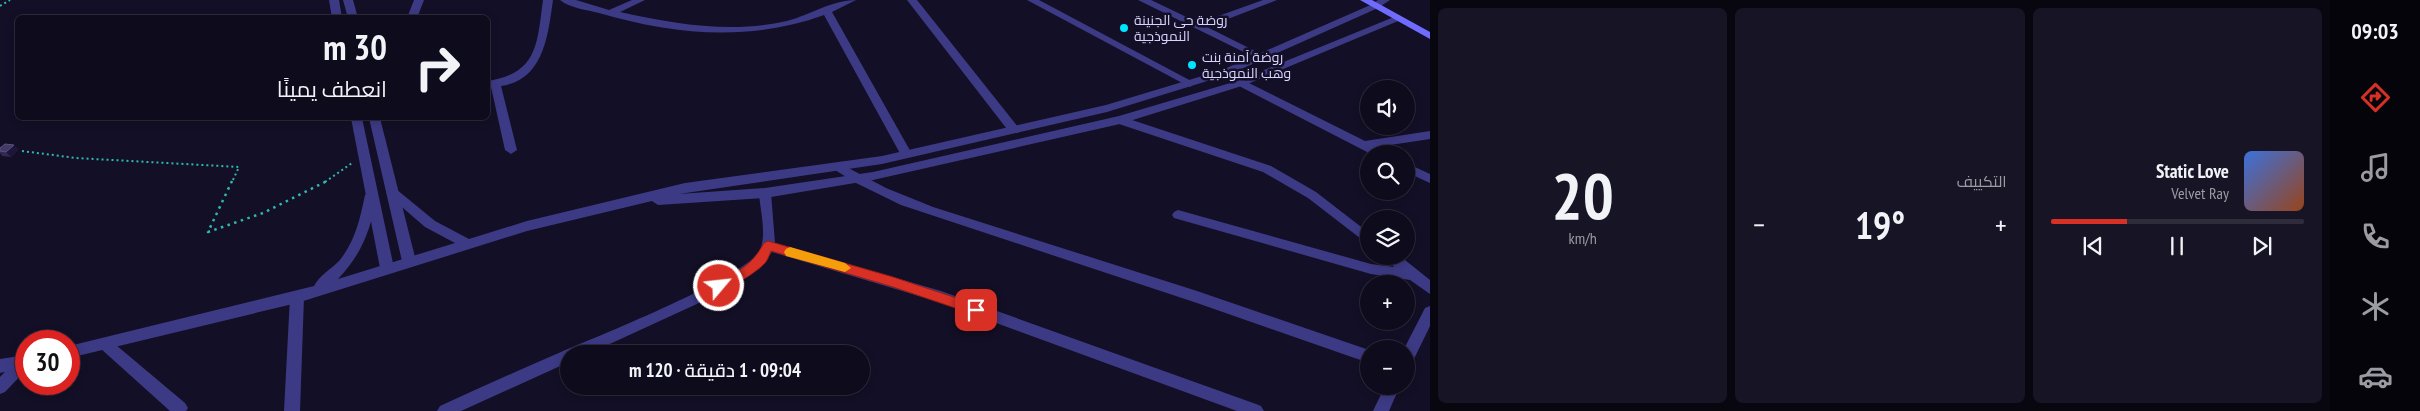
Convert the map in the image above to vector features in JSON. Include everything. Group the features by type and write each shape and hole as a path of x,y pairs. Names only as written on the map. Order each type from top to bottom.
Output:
{"main road":[{"path":"1375,2 1398,19 1430,36"}],"street":[{"path":"334,0 336,15"},
{"path":"348,0 351,15"},
{"path":"413,15 419,0"},
{"path":"511,150 491,84 509,81 522,75 540,53 548,0"},
{"path":"565,0 610,13 688,29 743,32 788,24 827,12 851,0"},
{"path":"610,13 640,0"},
{"path":"912,0 1014,130"},
{"path":"1032,0 1190,83"},
{"path":"1143,0 1262,57"},
{"path":"1200,26 1272,0"},
{"path":"80,350 297,297 527,226 685,188 839,167 906,154 1107,108 1190,83 1262,57 1375,2"},
{"path":"827,12 906,154"},
{"path":"633,201 686,200 765,193 856,179 1023,144 1120,120 1241,82 1398,19"},
{"path":"1241,82 1365,145 1430,135"},
{"path":"356,120 386,268"},
{"path":"374,120 409,261"},
{"path":"1120,120 1267,168 1312,195 1360,233"},
{"path":"839,167 856,179 946,214 1299,331 1360,354"},
{"path":"1415,172 1430,179"},
{"path":"392,192 430,224 468,244"},
{"path":"590,345 704,294 748,271 761,260 768,246 765,193"},
{"path":"315,291 348,261 359,245 365,229 371,195"},
{"path":"1178,215 1371,269 1414,275"},
{"path":"768,246 941,297 1256,411"},
{"path":"1401,265 1414,275"},
{"path":"1415,276 1430,288"},
{"path":"292,411 297,297"},
{"path":"1415,342 1430,312"},
{"path":"105,344 180,410"},
{"path":"445,411 560,359"},
{"path":"0,366 15,363"},
{"path":"0,387 15,371"},
{"path":"1382,411 1389,395"}],"path":[{"path":"0,6 10,0"},
{"path":"22,151 76,158 239,167 208,232 225,228 301,196 342,172 362,153"}],"building":[{"path":"5,144 14,145 6,152 0,151 0,148"}],"slow traffic":[{"path":"790,252 845,268"}],"place":[{"name":"روضة حي الجنينة النموذجية","path":"1124,28"},
{"name":"روضة آمنة بنت وهب النموذجية","path":"1192,65"}],"route":[{"path":"719,286 748,271 761,260 768,246 893,282 976,310"}]}
